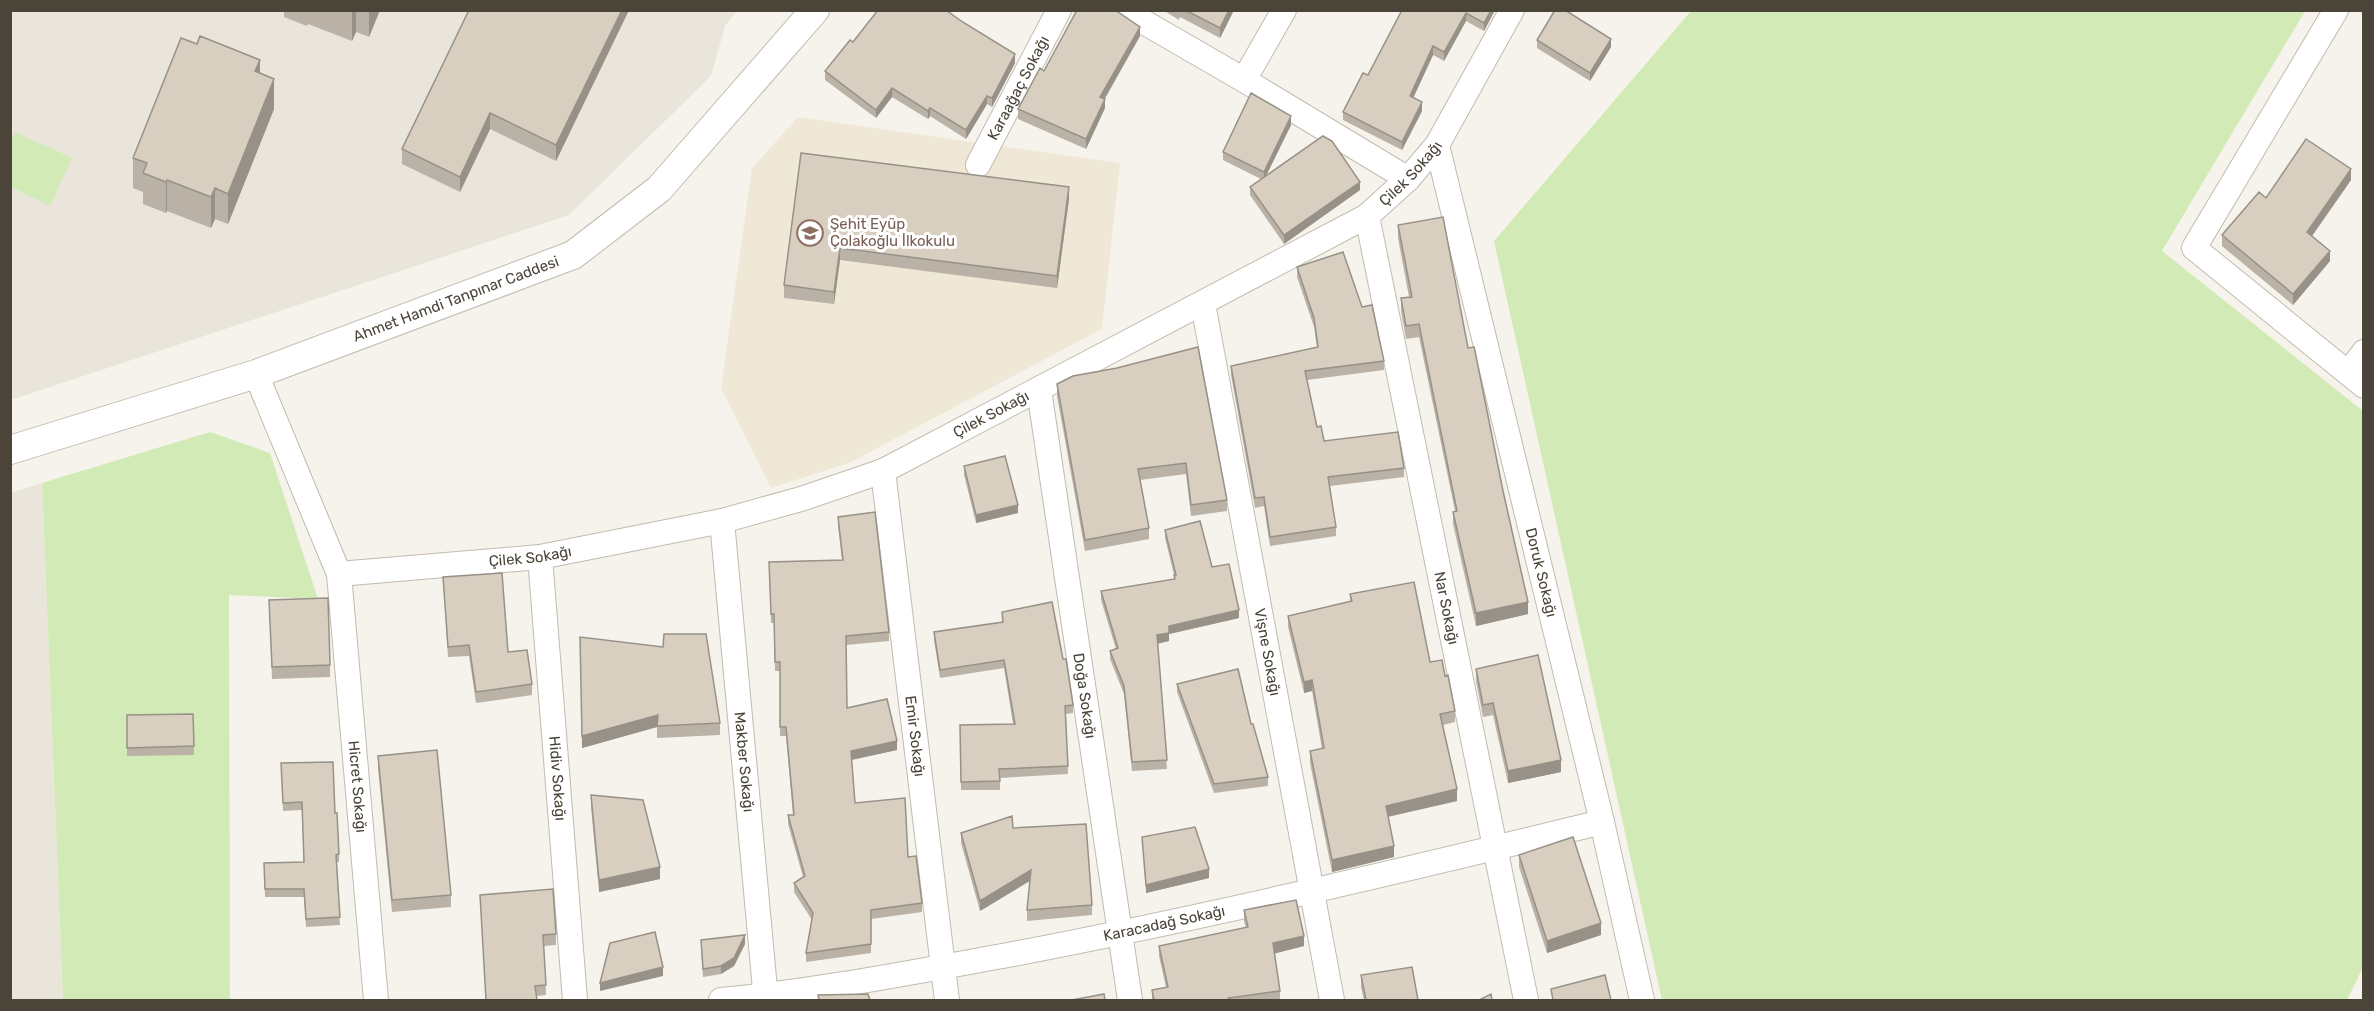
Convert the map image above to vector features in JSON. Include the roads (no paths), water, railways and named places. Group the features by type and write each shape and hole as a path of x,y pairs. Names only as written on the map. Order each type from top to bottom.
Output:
{"street":[{"name":"Ahmet Hamdi Tanpınar Caddesi","path":"10,450 256,374 573,255 659,189 815,10"},
{"name":"Karaağaç Sokağı","path":"978,165 1059,10"},
{"path":"1123,10 1408,179"},
{"path":"1244,80 1284,10"},
{"name":"Çilek Sokağı","path":"339,574 540,556 722,521 801,499 883,471 1367,216 1408,179 1437,145 1512,10"},
{"path":"2336,10 2194,248 2356,379 2364,352"},
{"name":"Doruk Sokağı","path":"1437,145 1602,822 1642,1000"},
{"name":"Nar Sokağı","path":"1367,216 1526,1000"},
{"name":"Vişne Sokağı","path":"1203,304 1332,1000"},
{"name":"Hicret Sokağı","path":"256,374 339,574 376,1000"},
{"name":"Doğa Sokağı","path":"1039,390 1130,1000"},
{"name":"Emir Sokağı","path":"883,471 947,1000"},
{"name":"Makber Sokağı","path":"722,521 765,998"},
{"name":"Hidiv Sokağı","path":"540,556 575,1000"},
{"name":"Karacadağ Sokağı","path":"721,1000 765,998 1120,933 1312,892 1602,822"}],"place":[{"name":"Şehit Eyüp Çolakoğlu İlkokulu","path":"810,233"}]}
